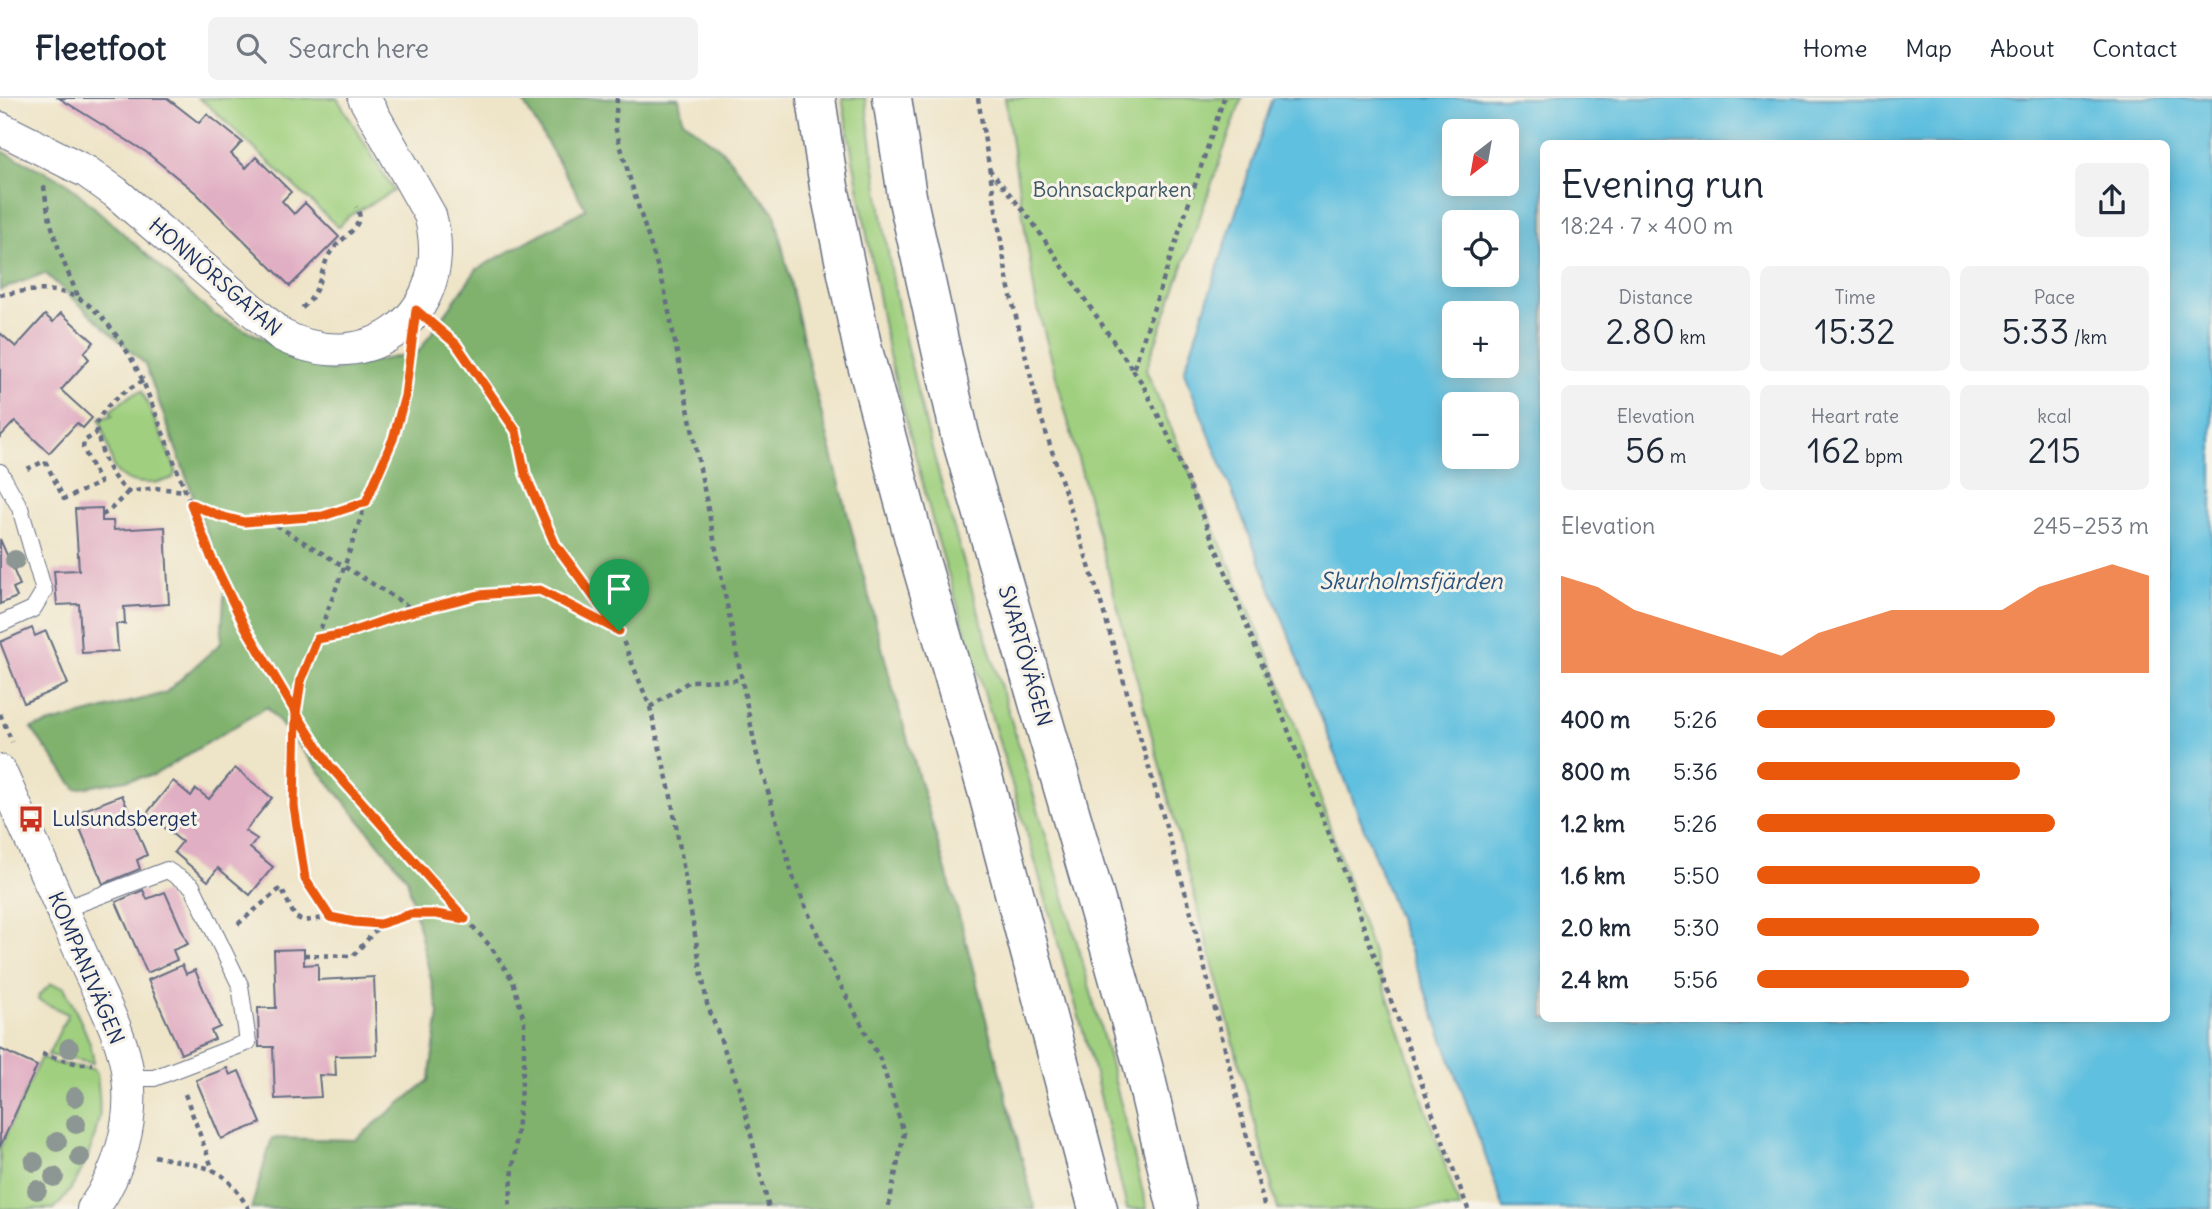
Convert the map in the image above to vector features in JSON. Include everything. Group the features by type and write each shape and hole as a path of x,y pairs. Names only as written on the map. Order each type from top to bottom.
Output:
{"main road":[{"path":"816,98 829,187 863,350 917,551 988,794 1098,1209"},
{"name":"SVARTÖVÄGEN","path":"892,98 907,196 960,435 1117,972 1177,1209"}],"street":[{"name":"HONNÖRSGATAN","path":"0,128 87,172 115,192 268,325 296,343 329,351 362,347 392,333 416,310 425,296 433,272 436,247 434,231 423,200 364,98"},
{"name":"KOMPANIVÄGEN","path":"0,771 116,1032 128,1078 126,1129 120,1156 93,1209"}],"lane":[{"path":"0,472 20,508 44,591 33,609 0,624"},
{"path":"62,910 167,870 192,886 240,985 247,1042 154,1078 128,1078"}],"path":[{"path":"617,98 615,127 664,287 756,751 794,880 836,976 881,1061 904,1133 888,1209"},
{"path":"978,98 1008,284 1040,414 1101,603 1185,892 1265,1209"},
{"path":"1133,370 1224,98"},
{"path":"49,153 43,175 46,205 64,265 79,299 115,334 133,359 211,557 244,625 329,765 491,947 513,981 524,1020 524,1062 509,1209"},
{"path":"988,169 1031,220 1142,383 1168,435 1223,565 1335,849 1468,1209"},
{"path":"289,305 302,308 311,301 332,250 358,223 360,214 356,207"},
{"path":"0,295 26,290 53,291 79,299"},
{"path":"330,917 305,879 294,806 296,713 301,680 366,502 393,439 405,396 416,310"},
{"path":"416,310 456,344 516,431 525,474 555,544 619,631 650,707 670,791 707,1004 740,1090 769,1209"},
{"path":"128,492 118,484 106,467 95,426 102,411 122,392 143,381"},
{"path":"49,468 64,499 100,483 83,447 84,442 97,433"},
{"path":"102,515 128,492 155,488 186,491"},
{"path":"191,504 244,522 323,516 366,502"},
{"path":"267,520 314,550 345,565 415,611"},
{"path":"317,639 345,634 415,611 479,595 540,590 619,631"},
{"path":"650,707 690,681 742,680"},
{"path":"215,934 232,929 281,888 295,917 304,921 330,917 380,924 411,914 436,914 465,919"},
{"path":"304,955 353,956 380,924"},
{"path":"42,1054 78,1064 97,1064 128,1078"},
{"path":"174,1070 198,1124 214,1171"},
{"path":"144,1154 200,1166 220,1174 236,1189 249,1209"}],"green space":[{"path":"198,98 337,98 394,191 349,216 338,227"},
{"path":"521,98 679,98 683,120 721,149 775,214 810,369 891,682 962,926 1035,1209 251,1209 272,1138 355,1140 429,1080 439,1013 407,878 267,707 154,775 76,789 31,728 165,693 221,643 225,583 145,364 45,273 0,290 0,150 66,182 214,315 331,371 418,352 477,269 586,209"},
{"path":"842,98 865,98 894,286 922,410 955,532 1086,976 1147,1209 1127,1209 1093,1066 1031,847 936,534 889,355"},
{"name":"Bohnsackparken","path":"1005,98 1242,98 1146,370 1283,689 1460,1209 1278,1209 1036,301"},
{"path":"142,391 176,470 173,478 141,483 126,479 114,468 100,419 113,415 110,411 131,395"},
{"path":"51,984 64,987 87,1035 93,1063 48,1055 68,1014 38,1000 39,995"},
{"path":"41,1057 54,1063 93,1069 97,1074 100,1107 96,1129 77,1179 54,1209 0,1209 0,1147"}],"water":[{"name":"Skurholmsfjärden","path":"1273,98 2212,98 2212,1209 1504,1209 1349,789 1184,372"}],"building":[{"path":"59,98 167,98 199,123 207,114 242,142 231,154 246,168 256,157 291,192 282,201 294,214 305,203 339,237 290,286 196,193 146,152"},
{"path":"61,313 94,342 84,353 89,359 61,390 92,418 83,428 77,423 49,453 15,421 0,437 0,333 16,347 45,315 53,322"},
{"path":"102,508 102,521 113,521 114,530 165,527 169,604 124,607 125,624 116,624 118,651 82,653 79,604 57,605 54,571 79,570 75,509"},
{"path":"0,539 20,585 13,588 17,597 0,604"},
{"path":"32,628 35,636 46,631 68,684 24,703 0,642"},
{"path":"235,768 272,798 245,831 257,839 250,848 273,867 250,895 218,868 208,881 174,852 182,842 147,813 173,781 191,796 196,789 209,799"},
{"path":"122,795 147,855 137,860 140,869 103,884 74,814"},
{"path":"143,890 147,899 165,892 188,944 173,950 177,960 147,973 116,902"},
{"path":"304,949 304,965 318,964 318,980 374,977 377,1055 335,1056 336,1076 319,1075 321,1097 275,1099 273,1047 259,1047 258,1008 276,1008 274,950"},
{"path":"182,965 186,974 195,970 220,1027 211,1031 215,1039 181,1054 148,980"},
{"path":"0,1049 37,1066 0,1147"},
{"path":"227,1068 230,1075 239,1071 261,1123 221,1139 196,1080"}],"place":[{"name":"Lulsundsberget","path":"31,819"}],"route":[{"path":"619,631 540,590 479,595 403,614 345,634 317,639 301,680 296,713 329,765 465,919 436,914 411,914 380,924 330,917 305,879 294,806 296,713 244,625 211,557 191,504 244,522 323,516 366,502 393,439 405,396 416,310 456,344 516,431 525,474 555,544 619,631"}]}
